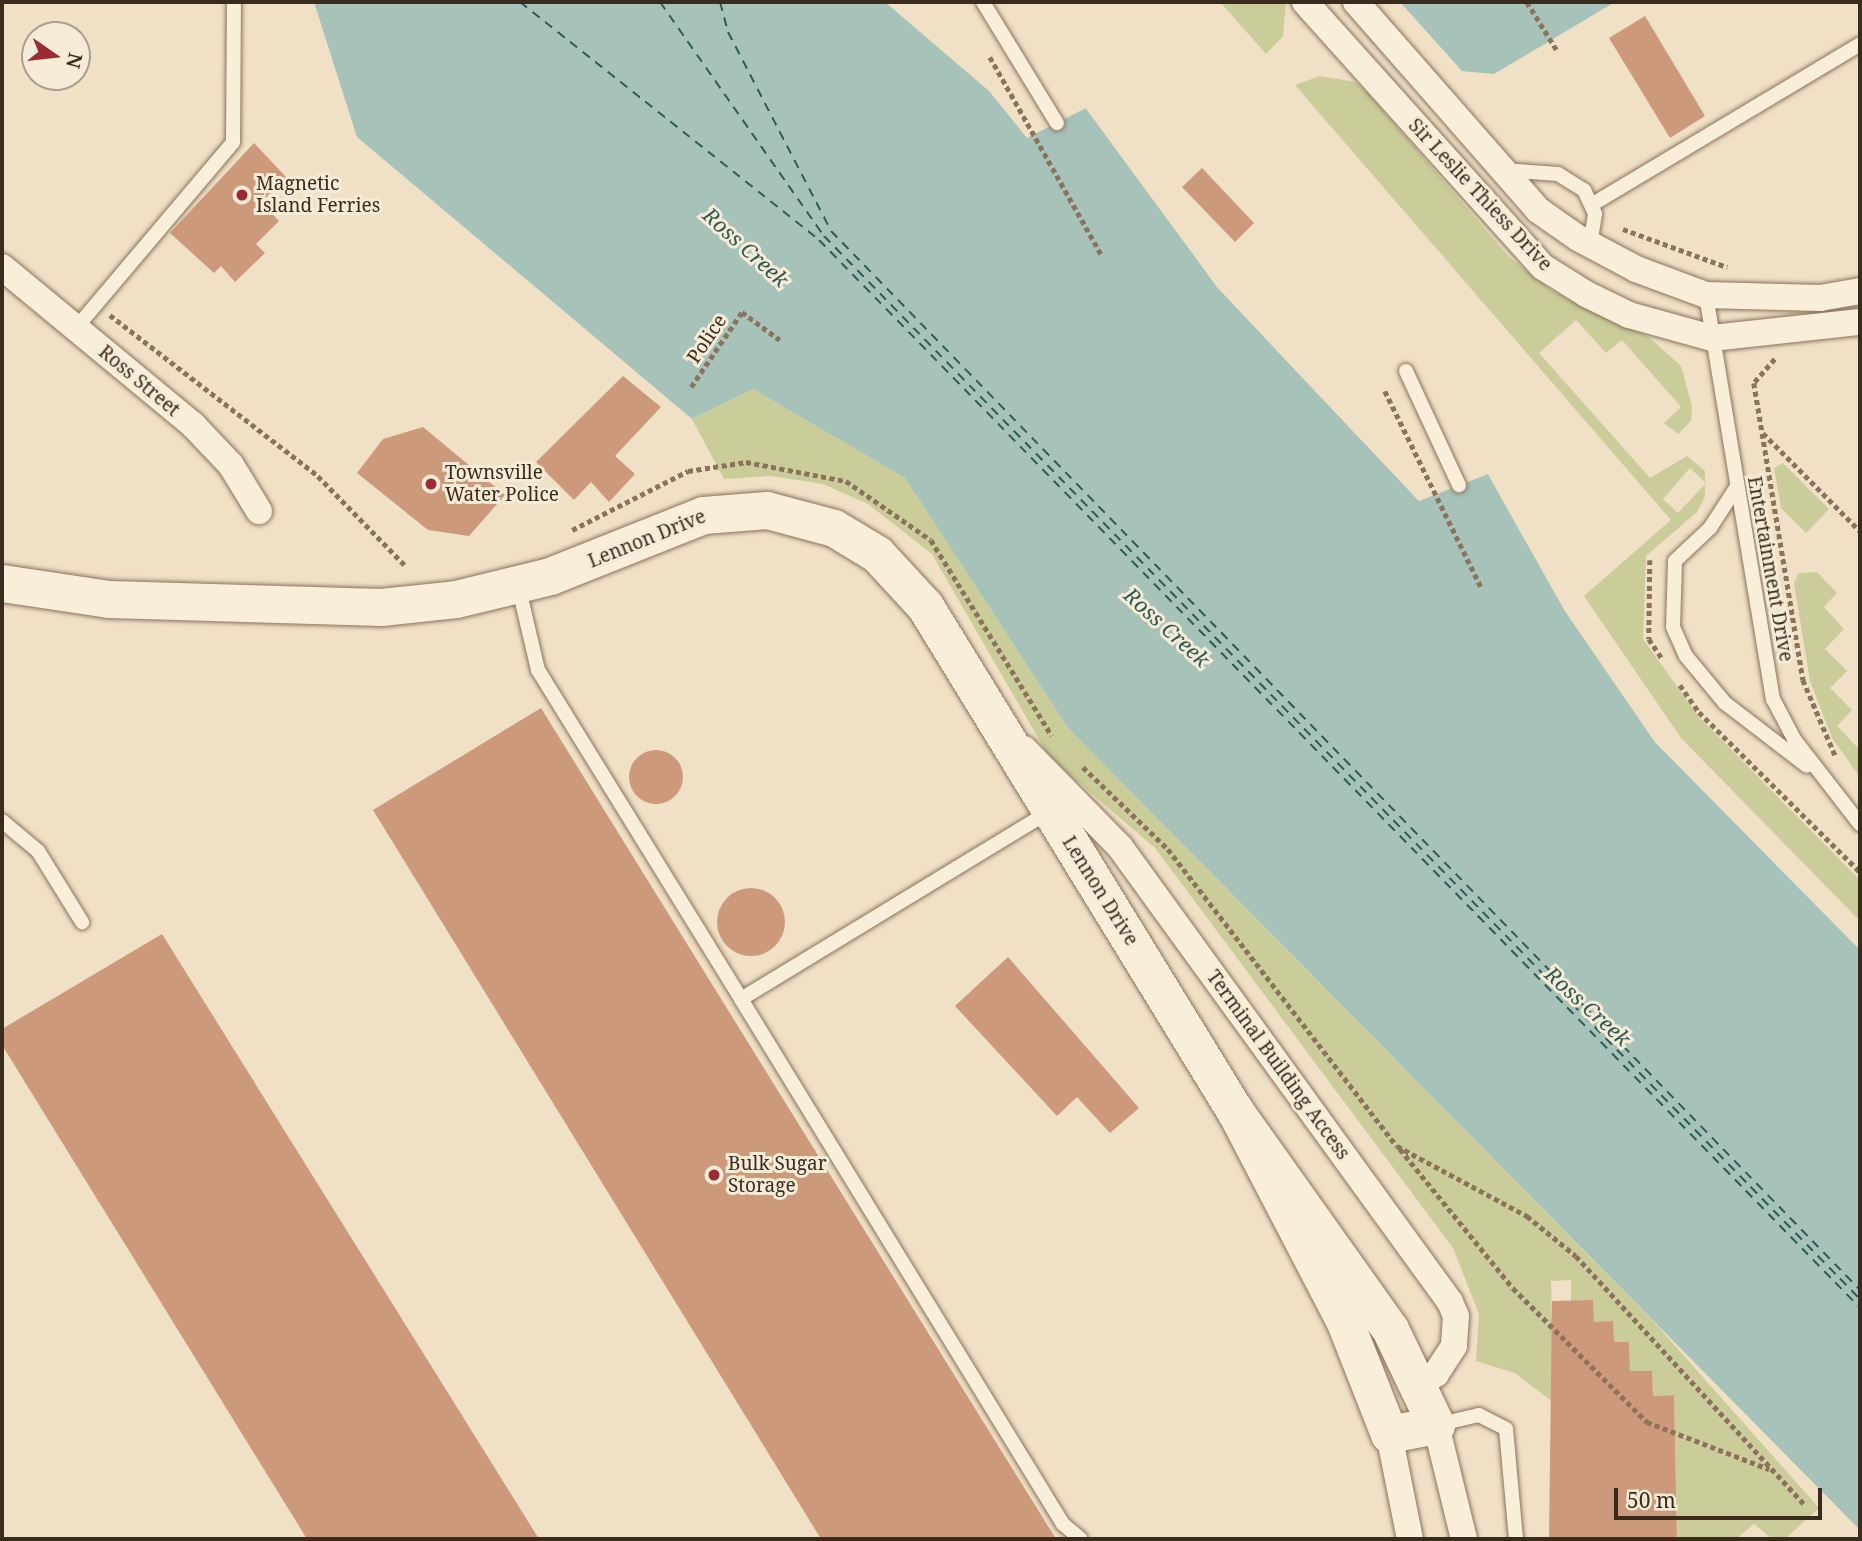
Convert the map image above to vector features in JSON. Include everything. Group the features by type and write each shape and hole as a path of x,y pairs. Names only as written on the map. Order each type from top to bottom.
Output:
{"street":[{"name":"Sir Leslie Thiess Drive","path":"1305,2 1543,267 1629,315 1712,338 1860,323"},
{"name":"Sir Leslie Thiess Drive","path":"1356,2 1538,210 1590,244 1706,295 1820,298 1860,291"},
{"name":"Ross Street","path":"2,267 211,443 259,511"},
{"name":"Lennon Drive","path":"2,583 84,597 357,608 456,599 518,584 703,515 746,509 810,519 856,538 895,569 997,724 1235,1111 1390,1329 1420,1384 1436,1425 1464,1539"},
{"name":"Terminal Building Access","path":"997,724 1120,847 1450,1302 1457,1322 1454,1346 1436,1374 1420,1384"},
{"name":"Lennon Drive","path":"1235,1111 1370,1378 1389,1434 1410,1539"},
{"path":"1370,1378 1396,1386 1420,1384"},
{"path":"1389,1434 1436,1425"}],"lane":[{"path":"76,328 233,142 234,2"},
{"path":"983,2 1057,123"},
{"path":"1593,204 1860,44"},
{"path":"1503,170 1558,174 1593,204"},
{"path":"1590,244 1593,204"},
{"name":"Entertainment Drive","path":"1706,295 1773,699 1819,775 1860,824"},
{"path":"1406,370 1459,485"},
{"path":"1736,488 1710,527 1675,561 1673,627 1686,656 1725,703 1819,775"},
{"path":"518,584 538,670 1063,1524 1081,1539"},
{"path":"741,999 1051,812"},
{"path":"2,821 38,851 82,922"},
{"path":"1436,1425 1479,1415 1506,1429 1516,1539"}],"path":[{"path":"1527,2 1558,52"},
{"path":"988,48 1102,256"},
{"path":"96,304 318,476 405,565"},
{"name":"Police","path":"691,387 742,312 780,340"},
{"path":"1785,354 1754,383 1803,680 1843,764"},
{"path":"1385,391 1482,589"},
{"path":"1762,432 1860,531"},
{"path":"562,536 688,471 746,463 846,481 932,540 1061,745"},
{"path":"1080,764 1168,849 1397,1146 1513,1288 1647,1422 1769,1469"},
{"path":"1397,1146 1527,1216 1576,1256 1804,1504"}],"green space":[{"path":"1220,2 1286,2 1283,36 1266,54"},
{"path":"1320,76 1355,82 1367,92 1508,256 1552,291 1649,337 1681,366 1692,406 1691,421 1678,434 1664,423 1681,407 1622,340 1606,353 1576,320 1539,353 1650,478 1687,456 1705,471 1705,482 1690,468 1663,499 1678,513 1705,484 1705,497 1697,512 1646,556 1643,639 1699,717 1860,880 1860,921 1681,738 1584,596 1671,520 1295,85"},
{"path":"753,389 905,478 1068,728 1654,1322 1819,1508 1785,1539 1772,1539 1754,1524 1736,1539 1677,1539 1674,1395 1653,1396 1652,1371 1630,1371 1629,1342 1614,1342 1594,1322 1593,1300 1571,1301 1571,1280 1551,1281 1554,1403 1515,1373 1476,1361 1479,1314 1453,1248 1155,848 1049,757 932,554 868,504 823,484 771,476 724,479 692,419"},
{"path":"1783,463 1829,509 1806,533 1781,508 1774,468"},
{"path":"1817,572 1837,593 1824,607 1844,629 1825,649 1847,671 1830,688 1852,710 1837,726 1860,750 1860,777 1832,738 1810,681 1794,583 1799,573"}],"water":[{"name":"Ross Creek","path":"314,2 885,2 989,91 1027,138 1090,106 1217,287 1419,501 1488,474 1565,611 1655,742 1860,950 1860,1530 1068,728 905,478 753,389 692,419 357,137"},
{"path":"1400,2 1615,2 1494,74 1462,71"}],"pier":[{"path":"1093,104 1220,284 1420,497 1435,494 1419,501 1217,287 1084,106"},
{"path":"1486,471 1568,610 1658,740 1860,950 1655,742 1565,611"}],"building":[{"path":"1645,16 1705,116 1670,138 1609,38"},
{"path":"254,143 287,178 261,202 279,221 256,244 265,253 235,282 221,266 214,273 170,233"},
{"path":"1202,168 1254,223 1235,242 1182,187"},
{"path":"623,376 661,407 615,456 635,474 609,502 591,482 574,500 536,462"},
{"name":"Townsville Water Police","path":"423,427 505,495 469,536 428,530 357,473 383,439"},
{"name":"Bulk Sugar Storage","path":"541,708 1056,1539 821,1539 373,810"},
{"path":"661,750 671,754 679,762 683,777 679,792 671,800 651,804 641,800 633,792 629,772 633,762 641,754"},
{"path":"758,888 779,903 785,915 783,935 775,946 758,956 744,956 727,946 719,935 717,915 727,898 738,890"},
{"path":"162,934 539,1539 307,1539 2,1045 2,1029"},
{"path":"1008,957 1139,1108 1110,1133 1077,1097 1057,1116 955,1006"},
{"path":"1593,1300 1594,1322 1613,1321 1614,1342 1629,1342 1630,1371 1652,1371 1653,1396 1674,1395 1677,1539 1549,1539 1552,1301"}],"ferry route":[{"path":"520,2 819,240 1860,1308"},
{"path":"660,2 824,236 1860,1299"},
{"path":"720,2 728,32 831,231 1860,1290"}],"place":[{"name":"Magnetic Island Ferries","path":"242,195"},
{"name":"Townsville Water Police","path":"431,484"},
{"name":"Bulk Sugar Storage","path":"714,1175"}]}
